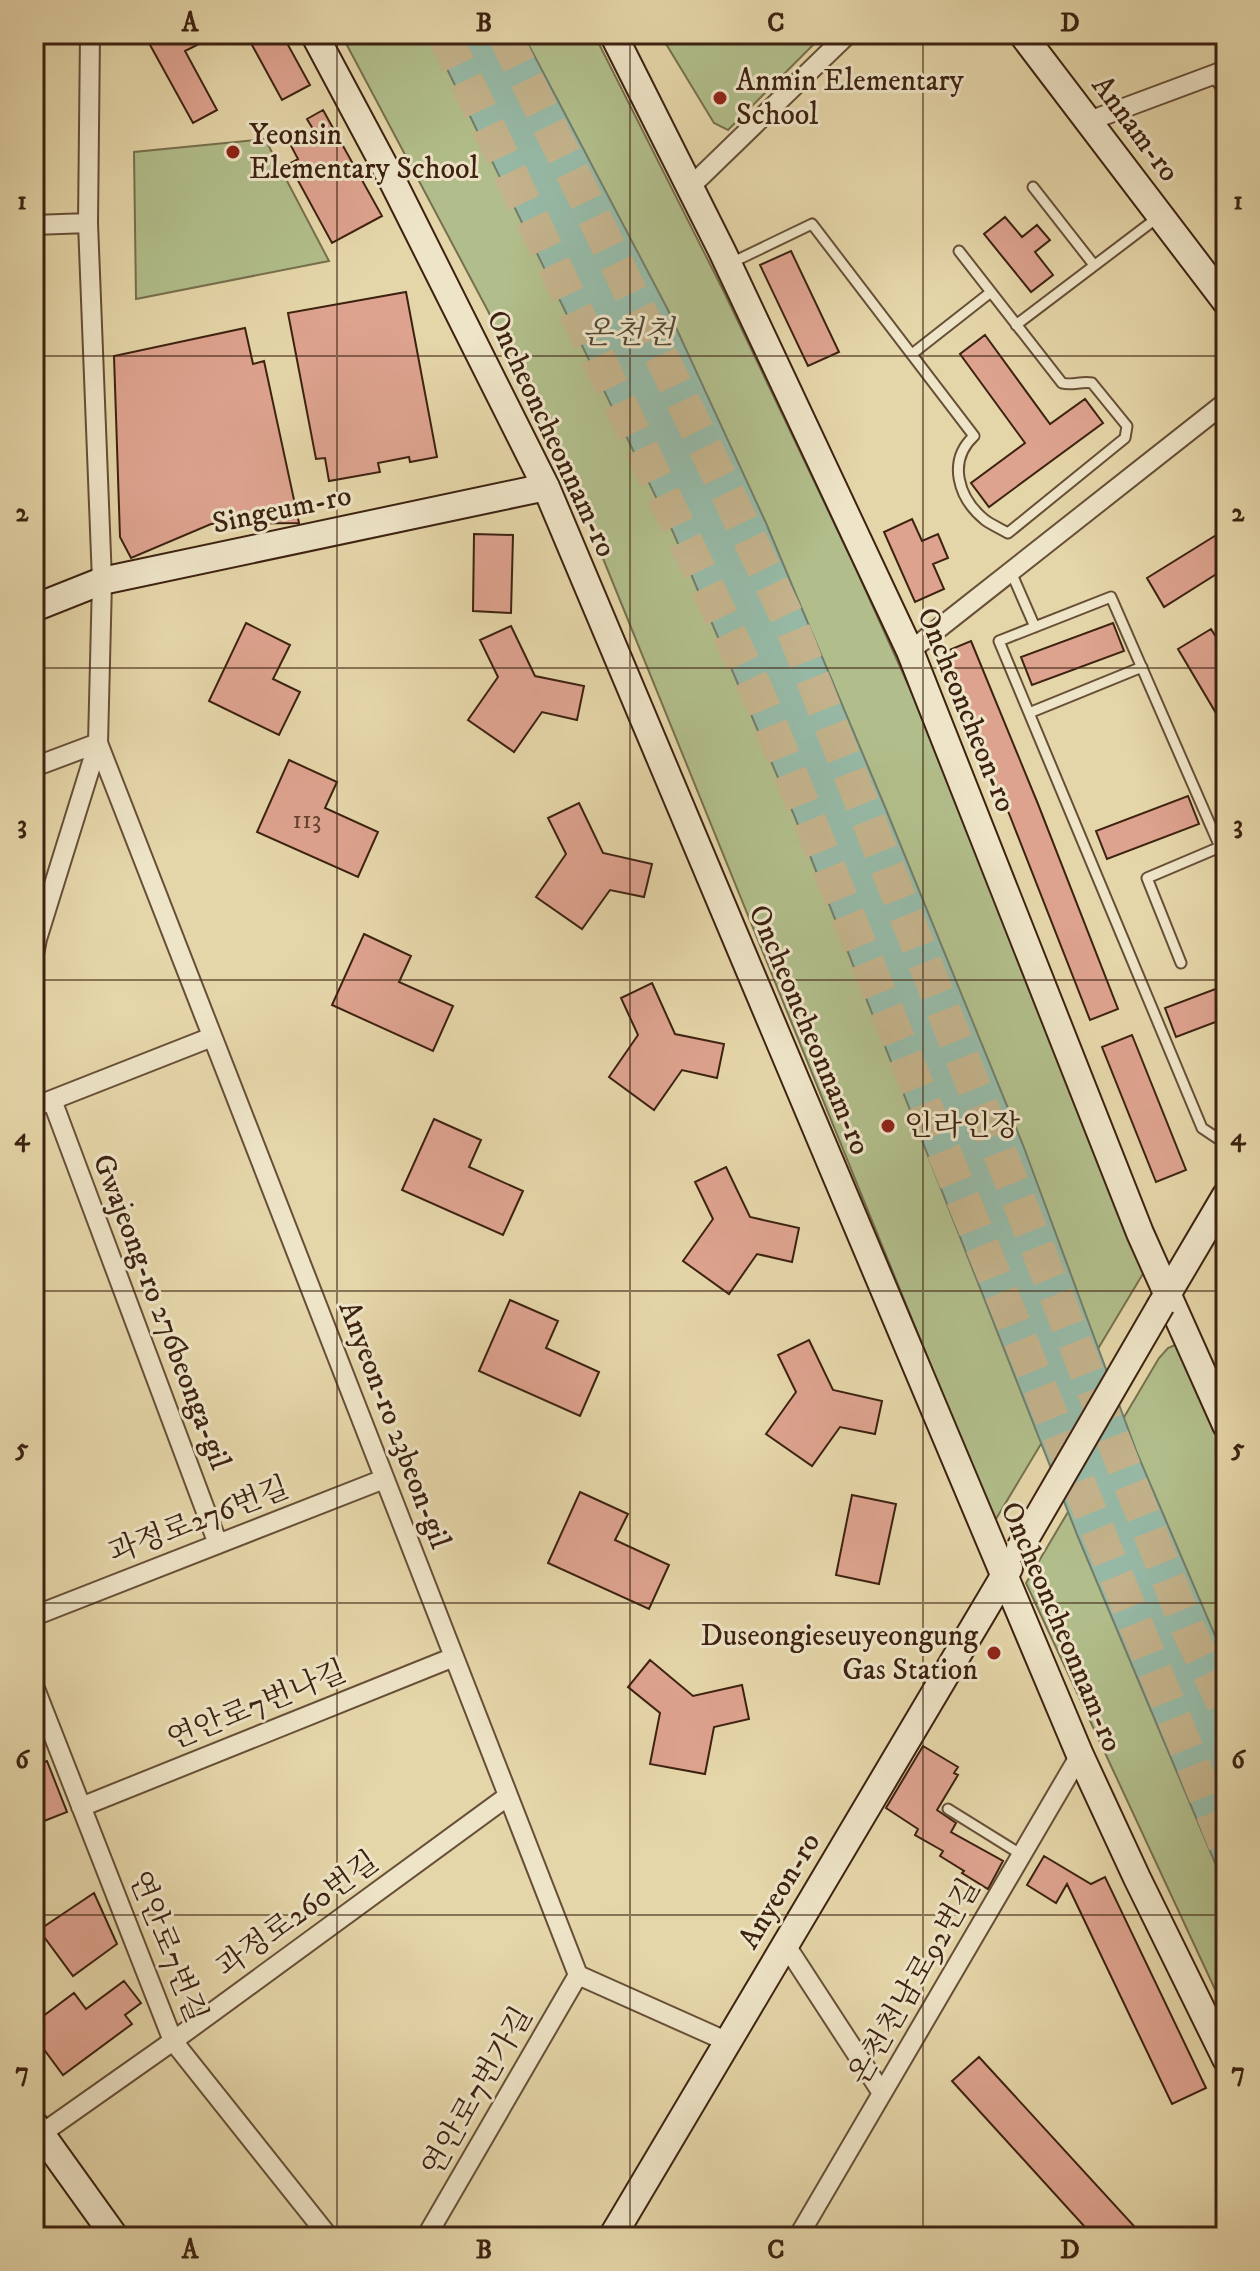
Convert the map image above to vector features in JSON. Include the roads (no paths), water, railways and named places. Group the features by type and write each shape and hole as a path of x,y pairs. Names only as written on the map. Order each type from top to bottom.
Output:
{"street":[{"path":"34,954 98,743 102,581 88,223 90,34"},
{"name":"Oncheoncheonnam-ro","path":"314,34 393,182 546,487 1080,1755 1226,2059"},
{"name":"Oncheoncheon-ro","path":"613,34 729,265 910,651 1164,1300 1226,1425"},
{"path":"690,187 848,34"},
{"name":"Annam-ro","path":"1022,34 1226,302"},
{"path":"1089,121 1219,72"},
{"path":"34,225 88,223"},
{"path":"910,651 1226,402"},
{"name":"Singeum-ro","path":"34,608 102,581 546,487"},
{"path":"34,767 98,743"},
{"name":"Anyeon-ro 23beon-gil","path":"98,743 578,1975"},
{"path":"43,1104 212,1037"},
{"name":"Gwajeong-ro 276beonga-gil","path":"43,1104 218,1544"},
{"path":"1164,1300 1226,1195"},
{"name":"Anyeon-ro","path":"612,2237 1004,1577 1164,1300"},
{"name":"과정로276번길","path":"34,1616 384,1479"},
{"name":"연안로7번나길","path":"81,1807 454,1657"},
{"name":"연안로7번길","path":"34,1686 173,2041 329,2237"},
{"name":"온천천남로92번길","path":"798,2237 1080,1755"},
{"name":"과정로260번길","path":"38,2129 173,2041 508,1796"},
{"path":"785,1944 882,2093"},
{"path":"578,1975 728,2042"},
{"name":"연안로7번가길","path":"426,2237 578,1975"},
{"path":"38,2129 115,2237"}],"lane":[{"path":"1219,72 1226,94"},
{"path":"1033,187 1094,265"},
{"path":"1016,325 1160,215"},
{"path":"729,265 812,224 974,436 961,452 958,478 961,491 985,520 1008,533 1125,438 1128,431 1092,383 1062,383 959,251"},
{"path":"912,354 991,292"},
{"path":"1011,572 1035,627"},
{"path":"1181,963 1147,878 1220,847 1111,597 999,641 1202,1128 1226,1144"},
{"path":"1029,713 1142,667"},
{"path":"948,1809 1022,1855"}],"water":[{"name":"온천천","path":"430,34 523,34 667,308 766,523 1023,1145 1137,1453 1226,1661 1226,1889 1078,1537 794,815 673,532"}],"tunnel":[{"path":"444,34 757,692 1226,1846"},
{"path":"504,34 793,629 1188,1629 1226,1708"}],"place":[{"name":"Anmin Elementary School","path":"720,98"},
{"name":"Yeonsin Elementary School","path":"233,152"},
{"name":"인라인장","path":"888,1126"},
{"name":"Duseongieseuyeongung Gas Station","path":"994,1653"}]}
